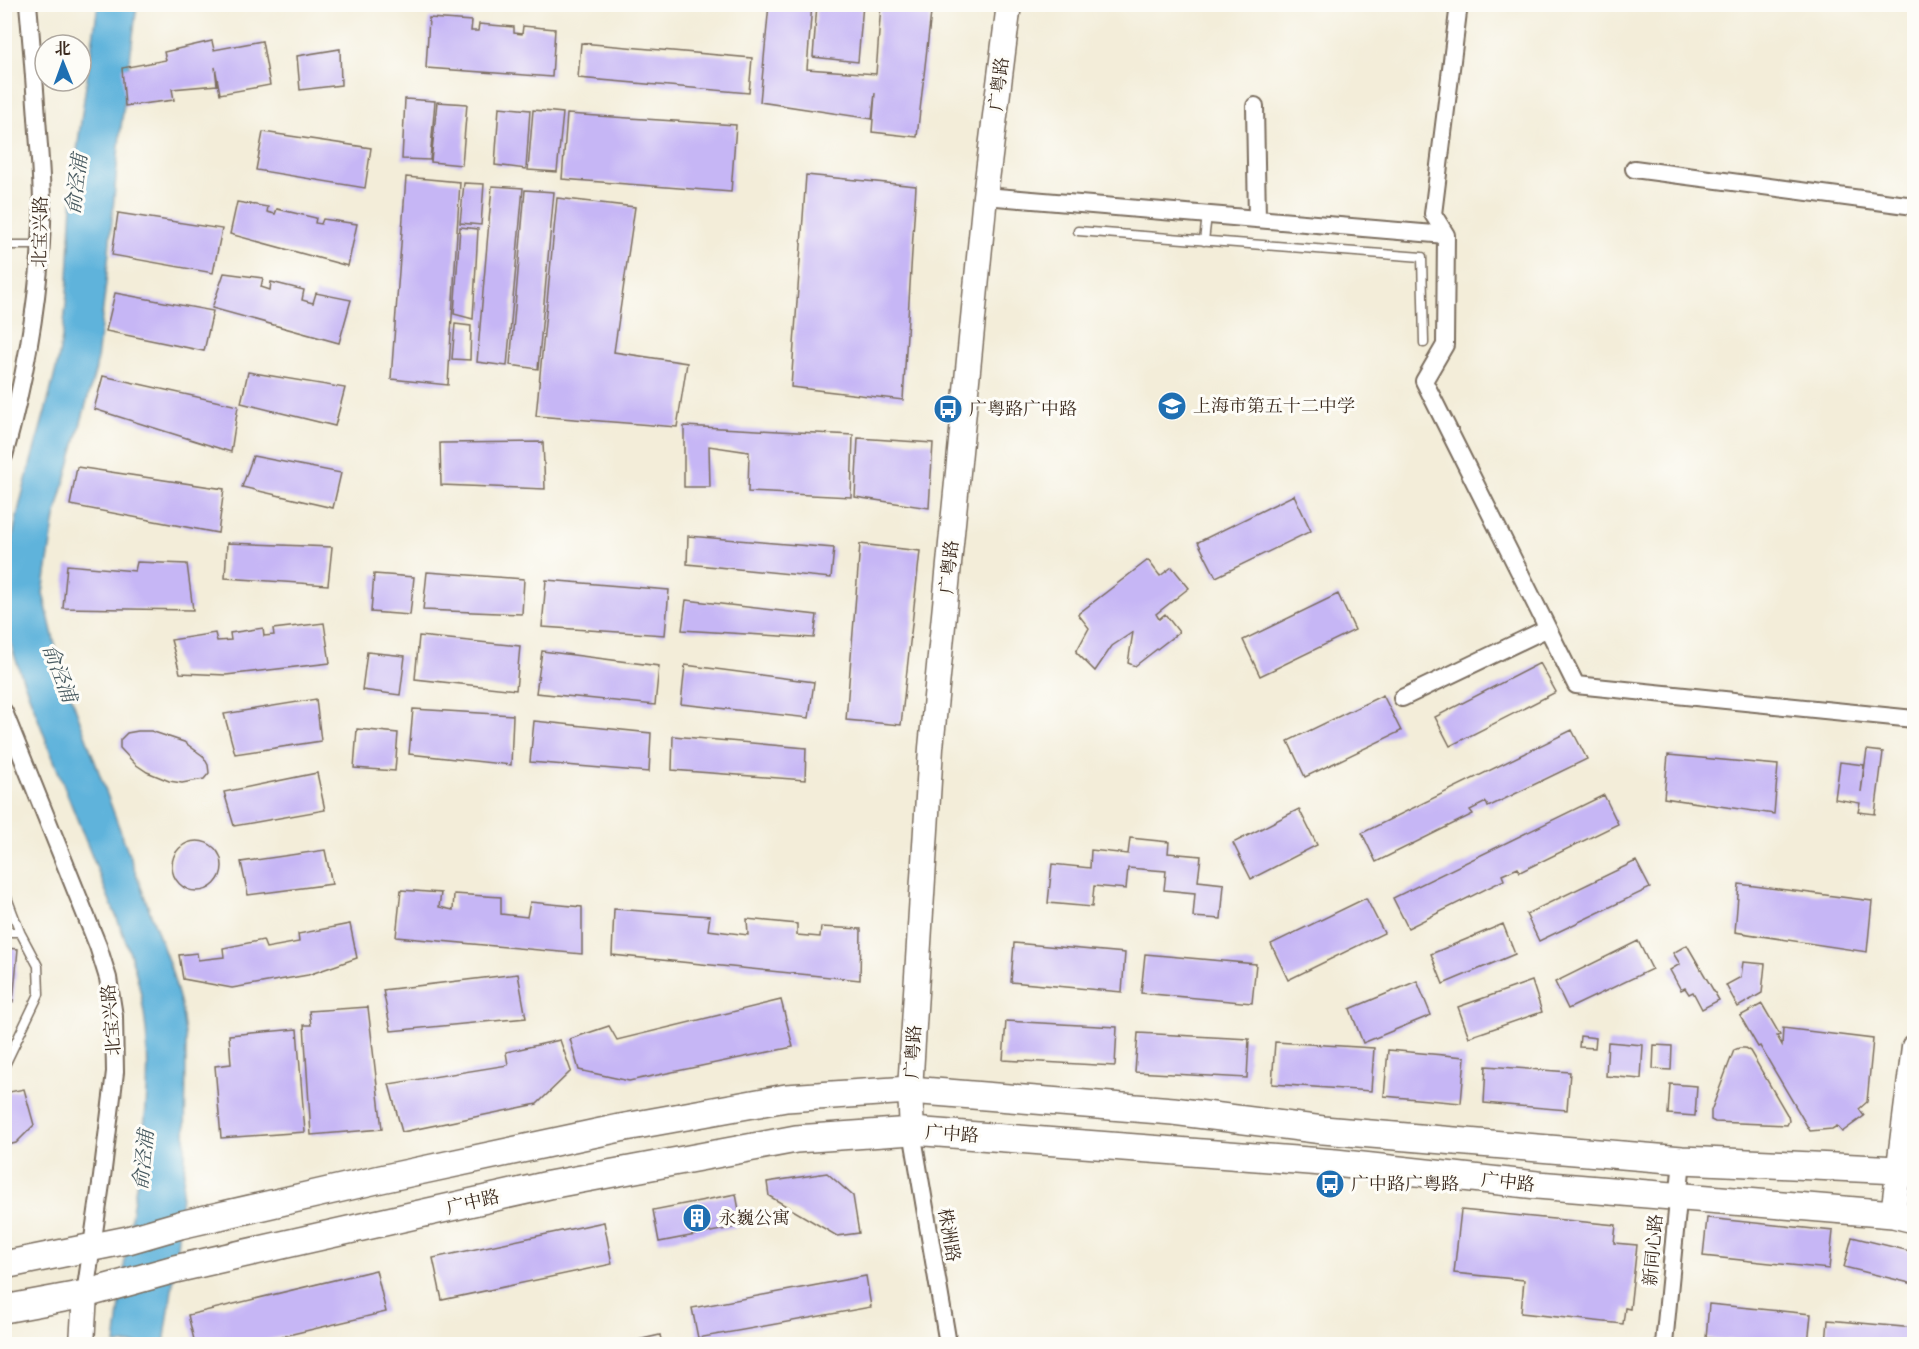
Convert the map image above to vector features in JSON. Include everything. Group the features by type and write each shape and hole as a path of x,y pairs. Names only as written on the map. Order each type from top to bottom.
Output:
{"main road":[{"name":"广粤路","path":"912,1131 910,1090 931,748 985,196 1009,4"},
{"path":"1904,1217 1914,1047"},
{"name":"广中路","path":"4,1265 128,1240 381,1179 632,1126 786,1098 910,1090 1173,1111 1323,1130 1682,1160 1907,1172"},
{"name":"广中路","path":"4,1309 85,1294 175,1269 549,1185 796,1140 912,1131 1335,1163 1537,1185 1904,1217"},
{"name":"北宝兴路","path":"82,1344 85,1294"}],"street":[{"name":"北宝兴路","path":"4,456 30,349 41,245 41,176 28,4"},
{"path":"1459,4 1433,214 1446,235 1445,345 1424,381 1576,685 1914,718"},
{"path":"1255,106 1257,219"},
{"path":"1634,169 1914,206"},
{"path":"985,196 1446,235"},
{"path":"1402,698 1546,629"},
{"name":"北宝兴路","path":"4,712 85,910 104,963 112,998 115,1036 114,1089 85,1294"},
{"name":"株洲路","path":"912,1131 948,1344"},
{"name":"新同心路","path":"1664,1344 1682,1160"}],"lane":[{"path":"1204,241 1206,215"},
{"path":"1078,231 1422,257 1424,343"},
{"path":"4,244 41,245"},
{"path":"4,890 20,932 38,966 39,994 4,1067"},
{"path":"4,932 20,932"}],"water":[{"name":"俞泾浦","path":"98,5 137,5 120,135 96,368 55,517 43,593 60,666 171,969 181,1005 186,1041 185,1163 175,1269 164,1344 115,1344 142,1145 147,1085 146,1025 138,981 130,952 20,671 12,648 8,625 7,590 16,522 51,389 63,332 75,169 85,93 93,93 93,39"}],"building":[{"path":"769,4 812,4 807,69 876,74 881,4 932,4 917,137 872,132 875,93 872,119 760,102"},
{"path":"817,4 863,4 858,62 813,57"},
{"path":"429,18 472,21 471,31 478,31 479,24 514,27 514,33 522,34 523,26 555,29 552,77 426,68"},
{"path":"212,41 214,50 262,41 270,85 220,94 215,67 217,85 172,89 174,100 125,106 122,68 166,60 164,52"},
{"path":"581,43 752,58 749,93 578,78"},
{"path":"340,49 341,85 300,90 297,56"},
{"path":"405,99 435,101 430,160 402,159"},
{"path":"437,102 467,104 462,165 431,162"},
{"path":"499,107 530,110 526,169 495,165"},
{"path":"533,110 563,113 557,172 528,170"},
{"path":"567,114 736,125 731,192 562,179"},
{"path":"263,132 371,148 365,188 256,170"},
{"path":"806,175 916,186 903,400 791,387"},
{"path":"406,177 460,182 448,385 391,379"},
{"path":"464,183 484,184 481,225 460,223"},
{"path":"492,186 523,188 507,366 477,362"},
{"path":"525,190 554,192 538,369 510,365"},
{"path":"557,198 635,207 614,352 687,363 677,427 536,416"},
{"path":"237,202 268,207 267,212 275,214 277,209 316,218 315,223 321,224 323,219 357,224 348,266 230,234"},
{"path":"118,213 222,229 213,273 112,255"},
{"path":"460,227 478,229 473,319 454,314"},
{"path":"224,273 263,278 261,287 270,290 271,282 304,290 302,300 313,303 316,293 351,300 339,343 212,308"},
{"path":"115,293 213,311 204,351 106,331"},
{"path":"455,324 471,326 470,360 452,359"},
{"path":"248,372 345,388 335,426 241,403"},
{"path":"103,376 238,406 231,452 94,409"},
{"path":"684,426 853,435 851,497 748,492 749,452 709,446 710,487 684,487"},
{"path":"858,438 933,443 929,508 855,497"},
{"path":"543,442 545,489 441,485 440,443"},
{"path":"253,456 341,473 333,508 242,487"},
{"path":"77,467 224,489 218,533 70,505"},
{"path":"1294,495 1311,531 1216,577 1198,542"},
{"path":"688,536 834,548 831,578 687,564"},
{"path":"227,543 332,547 328,585 225,578"},
{"path":"860,544 920,551 901,725 846,720"},
{"path":"1148,560 1160,576 1172,567 1189,588 1156,614 1159,619 1165,614 1179,632 1135,666 1128,663 1133,632 1112,646 1095,671 1076,652 1089,628 1078,614"},
{"path":"137,562 187,564 193,610 63,608 67,565 135,571"},
{"path":"427,572 524,579 522,614 423,610"},
{"path":"374,574 414,577 410,615 371,612"},
{"path":"546,580 669,590 665,635 542,627"},
{"path":"1338,594 1355,630 1260,676 1243,640"},
{"path":"686,600 817,615 814,638 682,630"},
{"path":"324,623 330,663 226,675 180,673 171,640 215,633 217,641 231,640 230,633 263,628 264,636 274,635 273,629"},
{"path":"419,636 520,646 516,690 415,679"},
{"path":"542,651 659,666 655,705 536,693"},
{"path":"367,652 405,656 400,695 362,690"},
{"path":"1540,663 1556,692 1450,746 1435,717"},
{"path":"685,665 814,682 809,718 681,704"},
{"path":"1383,695 1401,731 1305,777 1288,741"},
{"path":"316,699 321,741 235,754 224,714"},
{"path":"413,709 513,715 511,765 409,754"},
{"path":"534,721 651,733 649,772 530,762"},
{"path":"357,729 398,733 395,771 354,768"},
{"path":"1572,730 1587,759 1488,807 1486,802 1470,810 1473,814 1376,862 1362,833"},
{"path":"151,731 184,742 203,756 209,773 204,779 182,783 169,781 147,772 135,764 120,748 120,740 127,733"},
{"path":"673,736 806,748 805,780 672,770"},
{"path":"1867,750 1883,752 1875,814 1858,812 1860,803 1835,799 1840,762 1864,765 1861,792"},
{"path":"1668,755 1778,765 1774,814 1664,798"},
{"path":"317,773 325,810 234,826 224,792"},
{"path":"1604,795 1618,824 1520,872 1518,868 1502,875 1504,880 1408,928 1393,898"},
{"path":"1299,809 1317,845 1251,879 1233,843"},
{"path":"1130,838 1169,842 1168,853 1201,856 1198,881 1224,884 1221,919 1193,917 1195,893 1164,890 1166,871 1128,868 1126,889 1094,886 1092,907 1048,903 1052,864 1090,868 1091,850 1128,854"},
{"path":"202,841 215,848 221,856 221,876 215,884 207,890 192,891 179,884 173,876 172,861 179,848 187,842"},
{"path":"325,850 332,884 248,895 241,862"},
{"path":"1636,861 1650,888 1539,941 1526,914"},
{"path":"1739,884 1872,901 1867,952 1735,932"},
{"path":"401,890 441,893 439,907 453,910 454,894 501,897 501,914 527,917 530,902 582,907 582,954 396,937"},
{"path":"1366,898 1384,933 1288,980 1271,944"},
{"path":"614,909 710,916 708,930 748,935 747,919 797,924 797,935 820,937 821,927 861,929 860,980 612,955"},
{"path":"350,924 357,958 308,975 232,988 183,979 179,955 197,953 198,960 224,957 223,948 263,940 266,948 299,942 298,934"},
{"path":"1503,924 1515,954 1443,984 1431,954"},
{"path":"1638,941 1652,969 1568,1009 1555,982"},
{"path":"1014,943 1125,953 1122,992 1011,982"},
{"path":"1687,945 1719,1000 1702,1009 1693,992 1689,994 1685,988 1681,990 1670,970 1680,964 1673,953"},
{"path":"4,948 18,949 13,1002 4,1001"},
{"path":"1145,954 1256,964 1252,1003 1141,993"},
{"path":"1743,962 1765,964 1762,993 1738,1007 1726,985 1741,977"},
{"path":"518,974 526,1018 391,1031 383,990"},
{"path":"1417,981 1431,1015 1363,1043 1350,1009"},
{"path":"1532,981 1542,1012 1469,1037 1458,1007"},
{"path":"781,1000 793,1047 629,1081 579,1070 570,1039 609,1026 617,1040"},
{"path":"1762,1004 1780,1035 1777,1036 1782,1045 1783,1028 1873,1039 1867,1102 1859,1109 1864,1116 1842,1132 1837,1126 1832,1129 1810,1131 1740,1016"},
{"path":"368,1007 382,1129 311,1135 304,1025 311,1025 309,1011"},
{"path":"1006,1021 1117,1027 1115,1066 1003,1060"},
{"path":"297,1029 305,1132 221,1138 215,1066 231,1064 229,1035"},
{"path":"1138,1033 1249,1039 1247,1078 1135,1072"},
{"path":"1580,1036 1596,1038 1595,1048 1579,1047"},
{"path":"560,1040 571,1071 537,1104 402,1132 389,1084 508,1065 506,1052"},
{"path":"1275,1042 1374,1048 1371,1091 1272,1084"},
{"path":"1608,1042 1643,1045 1641,1079 1606,1076"},
{"path":"1654,1045 1672,1046 1671,1070 1653,1069"},
{"path":"1739,1048 1750,1051 1788,1116 1787,1125 1711,1120 1711,1111 1734,1050"},
{"path":"1388,1050 1465,1057 1461,1103 1384,1096"},
{"path":"1486,1066 1570,1072 1567,1110 1484,1103"},
{"path":"1670,1084 1697,1086 1695,1116 1668,1114"},
{"path":"24,1089 34,1125 16,1143 4,1146 4,1093"},
{"path":"827,1173 853,1196 859,1233 837,1236 769,1196 767,1182"},
{"name":"永巍公寓","path":"736,1194 742,1226 659,1242 653,1210"},
{"path":"1461,1210 1616,1225 1614,1243 1637,1245 1630,1309 1625,1308 1623,1324 1521,1313 1524,1280 1454,1273"},
{"path":"1707,1218 1833,1231 1829,1269 1703,1256"},
{"path":"604,1222 612,1264 442,1300 433,1258"},
{"path":"1852,1237 1914,1252 1914,1284 1844,1267"},
{"path":"376,1270 386,1312 250,1344 195,1344 188,1315"},
{"path":"866,1276 871,1307 698,1338 692,1308"},
{"path":"1709,1304 1811,1314 1808,1344 1775,1344 1706,1338"},
{"path":"1828,1320 1914,1328 1914,1344 1826,1344"},
{"path":"660,1335 662,1344 620,1344"}],"place":[{"name":"上海市第五十二中学","path":"1172,406"},
{"name":"广粤路广中路","path":"948,409"},
{"name":"广中路广粤路","path":"1330,1184"},
{"name":"永巍公寓","path":"697,1218"}]}
